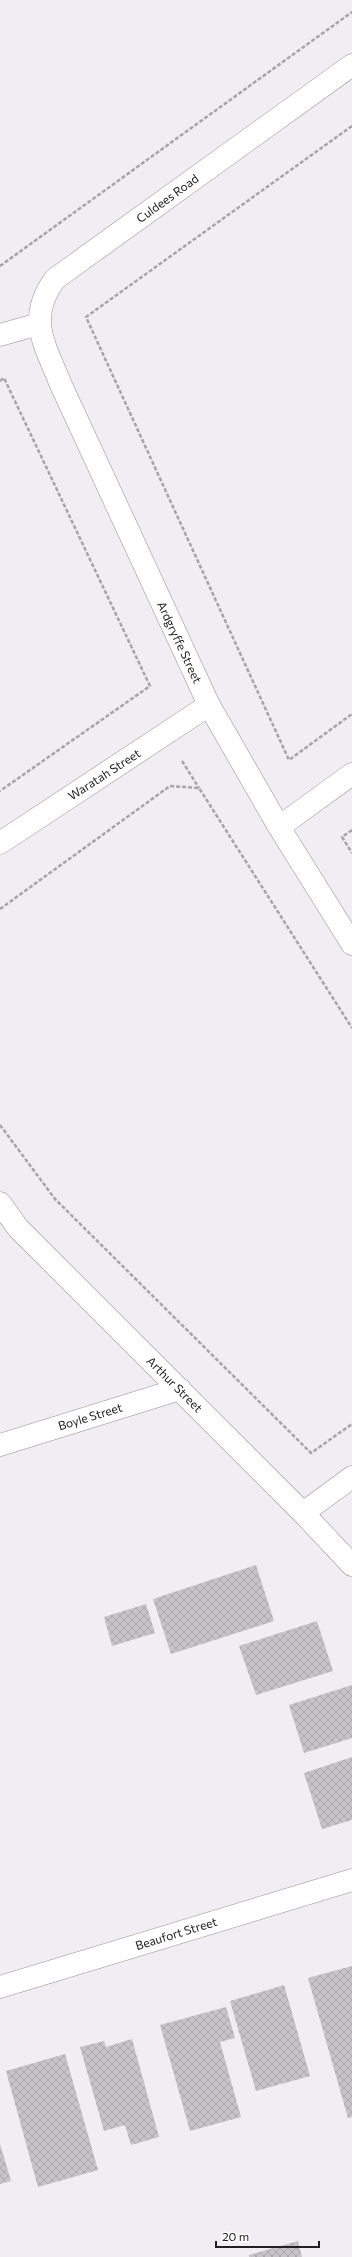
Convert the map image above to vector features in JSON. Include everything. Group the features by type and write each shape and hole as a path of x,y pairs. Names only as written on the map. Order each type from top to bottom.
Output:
{"street":[{"name":"Culdees Road","path":"39,324 40,305 46,292 55,279 352,65"},
{"path":"0,335 39,324"},
{"name":"Ardgryffe Street","path":"39,324 46,347 61,385 209,705 279,827 352,944"},
{"name":"Waratah Street","path":"0,843 209,705"},
{"path":"279,827 352,774"},
{"name":"Arthur Street","path":"0,1203 18,1228 303,1513 352,1565"},
{"name":"Boyle Street","path":"0,1445 180,1389"},
{"path":"303,1513 352,1477"},
{"name":"Beaufort Street","path":"0,1987 352,1880"}],"path":[{"path":"0,266 352,12"},
{"path":"352,126 86,317 289,760 352,714"},
{"path":"0,380 4,378 150,686 0,791"},
{"path":"182,761 352,1028"},
{"path":"0,909 170,786 199,788"},
{"path":"352,830 342,838 352,854"},
{"path":"0,1126 55,1199 311,1453 352,1424"}],"building":[{"path":"256,1565 274,1621 171,1654 153,1599"},
{"path":"146,1604 155,1633 112,1646 104,1617"},
{"path":"317,1621 333,1671 256,1695 239,1646"},
{"path":"352,1685 352,1738 304,1753 289,1705"},
{"path":"352,1757 352,1820 322,1829 304,1773"},
{"path":"352,1966 352,2117 348,2118 308,1978"},
{"path":"284,1985 310,2076 256,2091 230,2001"},
{"path":"226,2007 235,2038 220,2042 241,2117 190,2131 160,2025"},
{"path":"132,2039 159,2137 131,2145 125,2125 104,2131 80,2047 104,2041 106,2047"},
{"path":"65,2054 98,2170 38,2187 6,2071"},
{"path":"0,2144 11,2181 0,2184"},
{"path":"298,2241 302,2257 249,2257 249,2255"}]}
